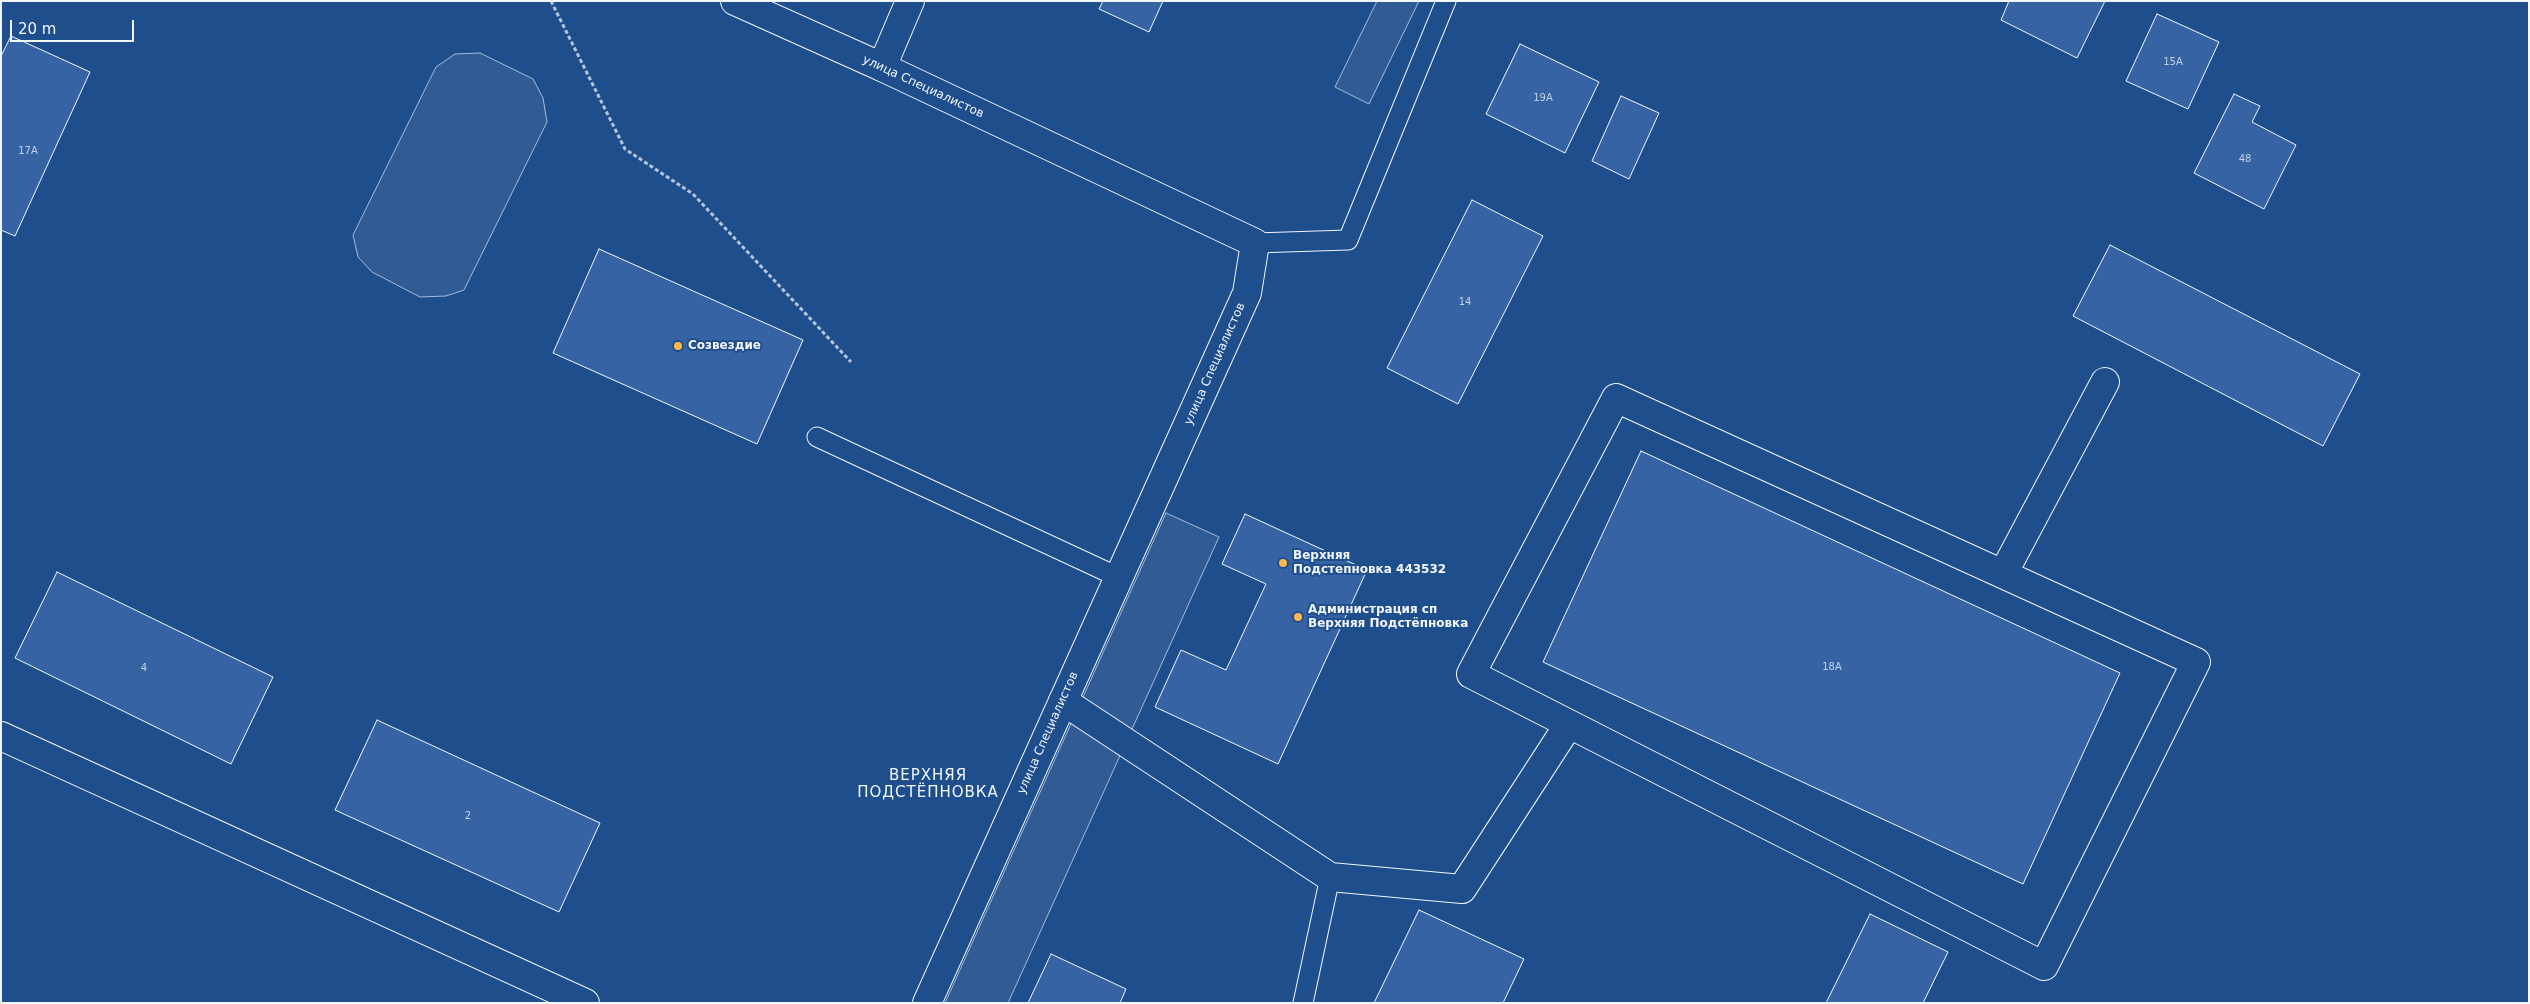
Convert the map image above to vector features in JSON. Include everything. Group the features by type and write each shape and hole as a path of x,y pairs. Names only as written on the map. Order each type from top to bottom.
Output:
{"street":[{"name":"улица Специалистов","path":"735,1 1255,243 1247,293 927,1003"},
{"path":"882,68 910,1"},
{"path":"2003,574 2105,382"},
{"path":"1616,398 2196,662 2044,966 1569,724 1471,674 1616,398"},
{"path":"1063,701 1330,877 1462,889 1569,724"},
{"path":"1,736 585,1003"}],"lane":[{"path":"1255,243 1348,240 1446,1"},
{"path":"817,437 1118,577"},
{"path":"1303,1003 1330,877"}],"path":[{"path":"551,1 625,150 693,194 851,362"}],"shaded area":[{"path":"1377,1 1419,1 1369,104 1335,87"},
{"path":"480,53 533,79 543,98 547,122 464,290 446,296 420,297 372,272 358,257 353,235 436,67 455,54"},
{"path":"1166,513 1219,537 1008,1003 945,1003"}],"building":[{"path":"1103,1 1163,1 1149,32 1099,9"},
{"path":"2009,1 2105,1 2077,58 2001,20"},
{"path":"2157,14 2219,42 2188,109 2126,81"},
{"path":"11,36 90,72 15,236 1,230 1,56"},
{"path":"1520,44 1599,82 1565,153 1486,114"},
{"path":"2234,94 2260,106 2252,122 2296,145 2264,209 2194,173"},
{"path":"1621,96 1659,113 1629,179 1592,161"},
{"path":"1472,200 1543,236 1458,404 1387,368"},
{"path":"2110,245 2360,374 2323,446 2073,316"},
{"name":"Созвездие","path":"599,249 803,340 757,444 553,353"},
{"path":"1641,451 2120,673 2023,884 1543,662"},
{"name":"Администрация сп Верхняя Подстёпновка","path":"1245,514 1367,570 1278,764 1155,707 1181,650 1226,670 1266,584 1222,564"},
{"path":"57,572 273,677 231,764 15,658"},
{"path":"377,720 600,823 559,912 335,810"},
{"path":"1419,910 1524,959 1503,1003 1374,1003"},
{"path":"1870,914 1948,952 1923,1003 1826,1003"},
{"path":"1051,954 1126,989 1120,1003 1028,1003"}],"place":[{"name":"Созвездие","path":"678,346"},
{"name":"Верхняя Подстепновка 443532","path":"1283,563"},
{"name":"Администрация сп Верхняя Подстёпновка","path":"1298,617"}],"district":[{"name":"ВЕРХНЯЯ ПОДСТЁПНОВКА","path":"928,784"}]}
